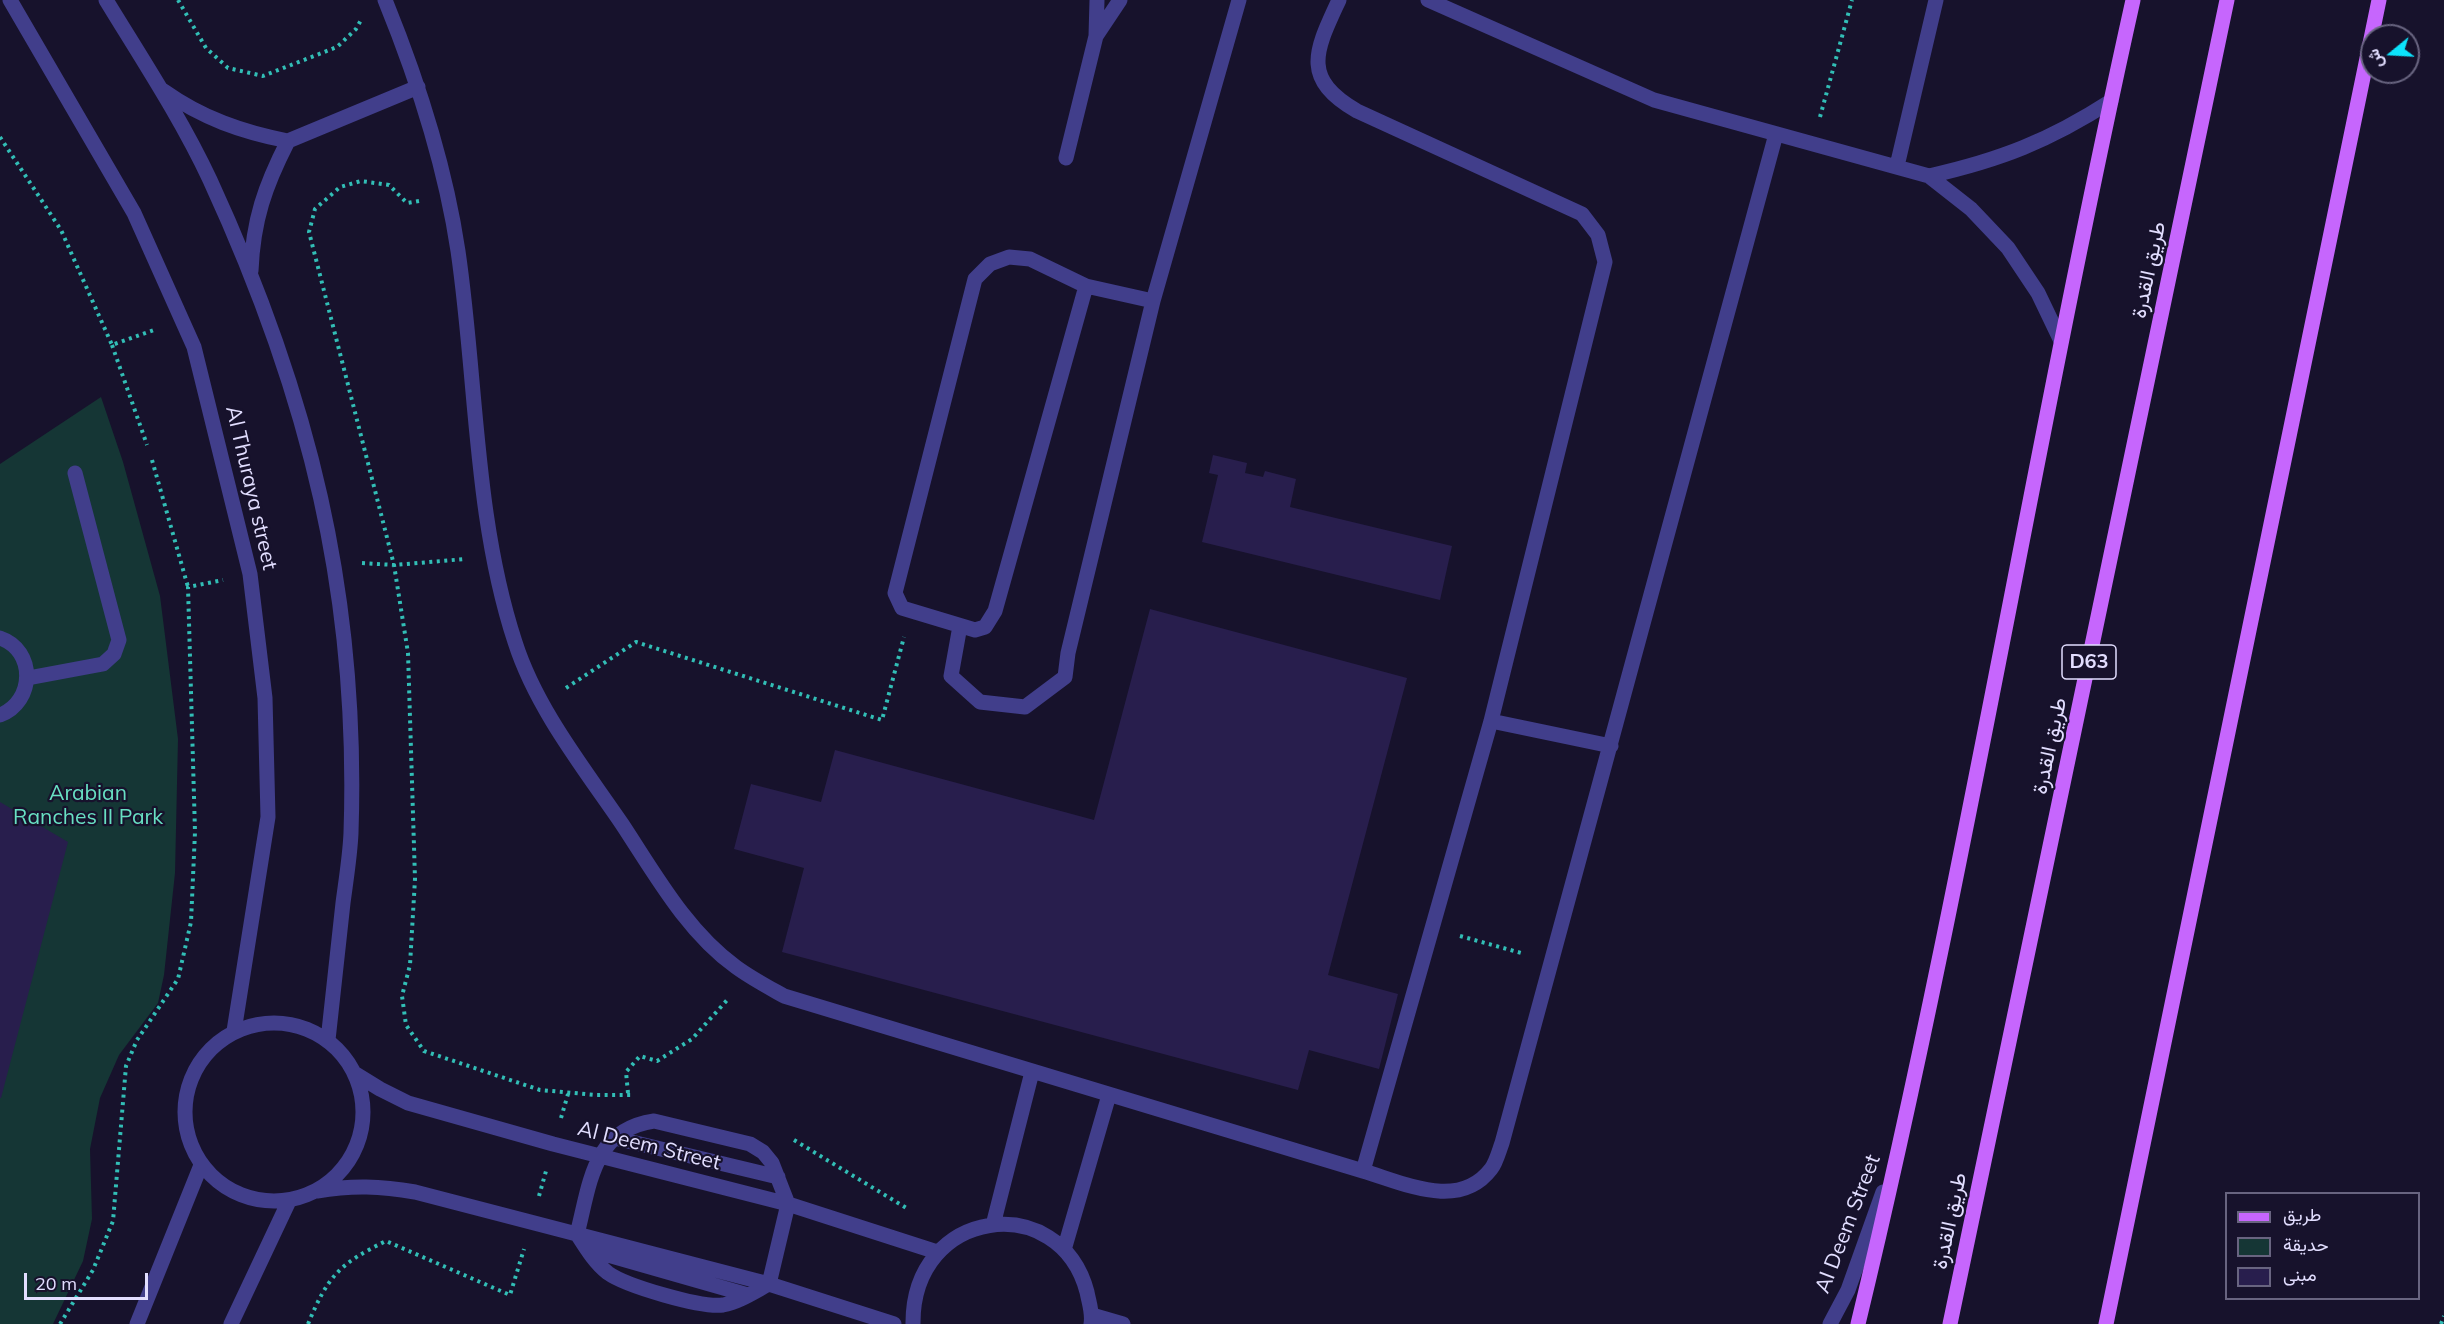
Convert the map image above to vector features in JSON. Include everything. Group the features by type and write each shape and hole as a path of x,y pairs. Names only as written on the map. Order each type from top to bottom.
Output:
{"main road":[{"path":"1858,1324 1902,1138 2061,341 2133,0"},
{"name":"طريق القدرة","path":"1950,1324 2227,0"},
{"path":"2106,1324 2379,0"}],"street":[{"name":"Al Thuraya street","path":"10,0 134,213 194,347 211,408 250,574 265,698 268,817 234,1031"},
{"path":"106,0 209,178 278,345 301,415 320,486 335,562 350,696 351,835 328,1040"},
{"path":"385,0 418,87 448,196 465,306 492,555 516,645 543,703 660,882 694,928 735,967 784,996 1363,1171 1447,1194 1473,1187 1492,1168 1502,1143 1776,134"},
{"path":"1066,158 1096,36 1097,0"},
{"path":"1096,36 1120,0"},
{"path":"960,626 951,676 980,702 1025,707 1065,677 1068,653 1153,301 1239,0"},
{"path":"1340,0 1317,53 1320,78 1335,99 1582,214 1598,236 1605,262 1491,721 1363,1171"},
{"path":"1428,0 1654,100 1929,176 1971,209 2008,248 2038,293 2061,341"},
{"path":"1897,166 1936,0"},
{"path":"159,88 185,106 215,121 246,133 288,141 418,87"},
{"path":"1929,176 1978,165 2024,149 2069,128 2111,101"},
{"path":"251,277 252,239 260,204 288,141"},
{"path":"1086,286 992,620 985,627 975,630 902,608 895,593 975,279 990,264 1009,257 1030,259 1086,286 1153,301"},
{"path":"28,678 103,664 114,654 119,640 75,473"},
{"path":"0,638 19,650 26,663 28,678 24,693 16,705 0,715"},
{"path":"1491,721 1611,746"},
{"path":"317,1191 339,1175 355,1152 363,1126 363,1098 354,1073 343,1055 328,1040 298,1025 265,1022 234,1031 209,1050 191,1076 184,1106 188,1137 201,1165 219,1183 240,1196 264,1202 289,1201 317,1191 350,1185 382,1186 769,1284 894,1324"},
{"path":"993,1225 1032,1072"},
{"name":"Al Deem Street","path":"354,1073 408,1103 788,1204 937,1252"},
{"path":"1065,1250 1109,1095"},
{"path":"668,1122 750,1144 763,1152 772,1163 788,1204 769,1284 722,1305 705,1305 657,1292 610,1274 596,1263 577,1234 598,1155 615,1138 639,1123 668,1122"},
{"path":"615,1138 778,1177"},
{"name":"Al Deem Street","path":"1830,1324 1848,1290 1902,1138"},
{"path":"137,1324 201,1165"},
{"path":"231,1324 289,1201"},
{"path":"913,1324 913,1302 921,1275 937,1252 954,1238 973,1229 993,1225 1019,1226 1044,1235 1065,1250 1082,1275 1092,1319 1123,1324"}],"path":[{"path":"178,0 206,48 213,55 228,68 263,76 337,47 356,29 363,14"},
{"path":"1813,144 1852,0"},
{"path":"0,137 61,230 112,345 147,445"},
{"path":"448,196 407,203 389,185 361,181 340,188 315,209 309,232 394,565 408,653 415,879 410,965 402,996 406,1025 424,1051 540,1090 596,1095 628,1093 639,1096"},
{"path":"112,345 182,320"},
{"path":"60,1324 93,1269 112,1221 126,1066 137,1040 178,979 191,922 195,808 188,587 152,460"},
{"path":"335,562 394,565 447,562 492,555"},
{"path":"188,587 250,574"},
{"path":"543,703 636,642 882,720 910,610"},
{"path":"1432,928 1552,962"},
{"path":"628,1093 626,1072 640,1056 657,1061 692,1039 749,975"},
{"path":"784,1134 954,1238"},
{"path":"2441,1324 2444,1316"}],"green space":[{"name":"Arabian Ranches II Park","path":"101,397 123,462 160,596 178,739 175,873 164,975 158,1003 119,1055 100,1098 90,1149 92,1219 83,1261 53,1324 0,1324 0,464"}],"building":[{"path":"1213,455 1247,463 1245,473 1263,477 1265,471 1296,479 1290,507 1452,546 1440,600 1202,542 1218,475 1209,473"},
{"path":"1150,609 1407,678 1328,975 1398,994 1379,1069 1309,1050 1298,1090 782,952 804,868 734,849 751,784 821,802 835,750 1094,820"},
{"path":"0,802 68,842 1,1098 0,1098"}]}
